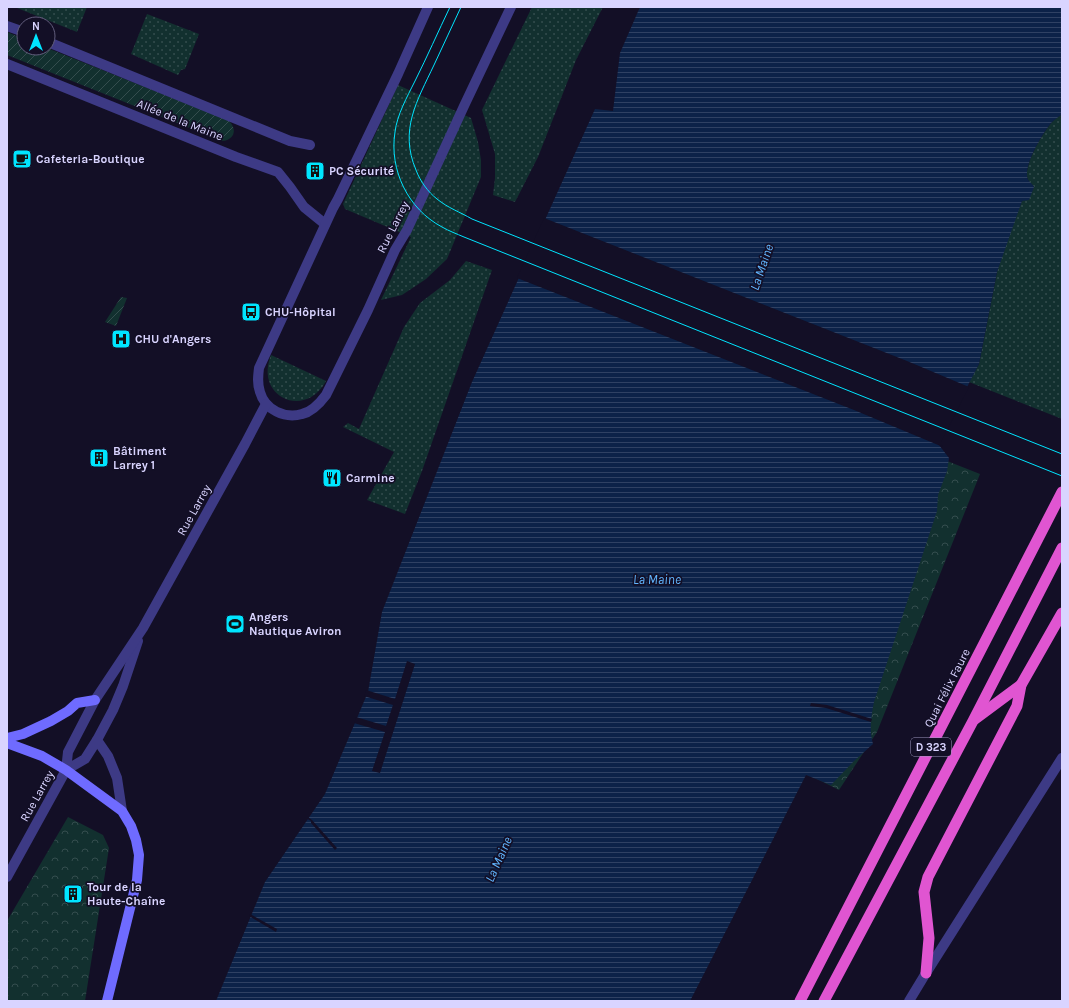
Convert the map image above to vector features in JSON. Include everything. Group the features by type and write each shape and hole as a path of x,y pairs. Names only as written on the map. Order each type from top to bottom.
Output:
{"highway":[{"name":"Quai Félix Faure","path":"800,1001 1062,492"},
{"name":"D 323","path":"824,1001 973,721 1062,548"},
{"path":"926,973 929,938 924,892 928,877 1017,706 1021,685 1062,612"},
{"path":"973,721 1021,685"}],"main road":[{"path":"7,738 23,734 51,721 68,711 77,703 95,700"},
{"path":"7,743 42,756 66,770 122,811 131,826 139,855 137,880 107,1001"}],"street":[{"path":"266,404 260,394 258,386 259,368 325,224 391,88 428,7"},
{"name":"Rue Larrey","path":"7,877 66,770 68,752 95,700 143,628 266,404 269,408 279,413 290,415 302,414 314,408 326,395 368,310 395,250 407,230 511,7"},
{"name":"Allée de la Maine","path":"56,45 290,141 310,145"},
{"name":"Allée de la Maine","path":"7,64 236,157 278,172 304,207 325,224"},
{"name":"Rue Larrey","path":"66,770 85,759 98,740 121,692 143,628"},
{"path":"98,740 108,756 117,778 122,811"},
{"path":"909,1001 1062,758"}],"green space":[{"path":"16,7 87,7 77,32 56,24 56,16 37,16"},
{"path":"532,7 603,7 576,60 538,157 515,202 493,195 495,154 482,110"},
{"path":"147,14 199,34 185,69 181,70 178,75 131,54"},
{"path":"7,32 16,36 16,56 56,56 56,52 228,120 232,124 234,130 233,135 232,137 222,141 7,55"},
{"path":"398,85 471,118 478,142 481,160 481,177 447,259 426,279 402,295 381,300 411,237 345,209 343,204"},
{"path":"1062,114 1062,419 969,382 979,364 997,272 1007,239 1022,201 1034,187 1028,180 1028,167 1039,141 1053,121"},
{"path":"466,261 492,270 422,471 405,514 367,500 394,452 343,427 348,423 359,429 404,327 420,303 450,280"},
{"path":"121,297 127,298 116,326 105,322"},
{"path":"271,355 326,381 317,393 306,399 295,401 284,398 275,392 269,382 268,370"},
{"path":"899,442 980,474 877,732 839,790 815,778 867,683"},
{"path":"68,817 103,835 109,848 85,1001 7,1001 7,921"}],"water":[{"name":"La Maine","path":"640,7 1062,7 1062,114 1048,127 1034,150 1027,174 1028,180 1034,187 1029,200 1022,201 997,272 979,364 939,441 939,445 949,458 947,471 938,495 937,511 874,702 871,723 873,744 831,785 806,775 690,1001 216,1001 265,882 325,794 368,692 382,612 472,382 595,109 613,111 620,53"}],"pier":[{"path":"544,218 907,361 969,387 941,442 943,447 854,410 517,278"},
{"path":"407,661 415,664 380,773 372,771 385,732 354,723 356,717 386,726 393,705 364,696 366,690 395,699"},
{"path":"811,703 827,705 872,719 871,722 826,708 810,706"},
{"path":"308,817 337,848 335,850 311,823 311,821 306,818"},
{"path":"250,914 277,929 276,932 249,916"}],"tram line":[{"path":"450,7 403,106 395,132 394,146 398,174 411,199 419,210 430,219 464,237 1062,476"},
{"path":"461,7 416,103 410,129 409,142 411,155 418,174 427,190 441,202 472,219 1062,454"}],"place":[{"name":"Cafeteria-Boutique","path":"22,159"},
{"name":"PC Sécurité","path":"315,171"},
{"name":"CHU-Hôpital","path":"251,312"},
{"name":"CHU d'Angers","path":"121,339"},
{"name":"Bâtiment Larrey 1","path":"99,458"},
{"name":"Carmine","path":"332,478"},
{"name":"Angers Nautique Aviron","path":"235,624"},
{"name":"Tour de la Haute-Chaîne","path":"73,894"}]}
